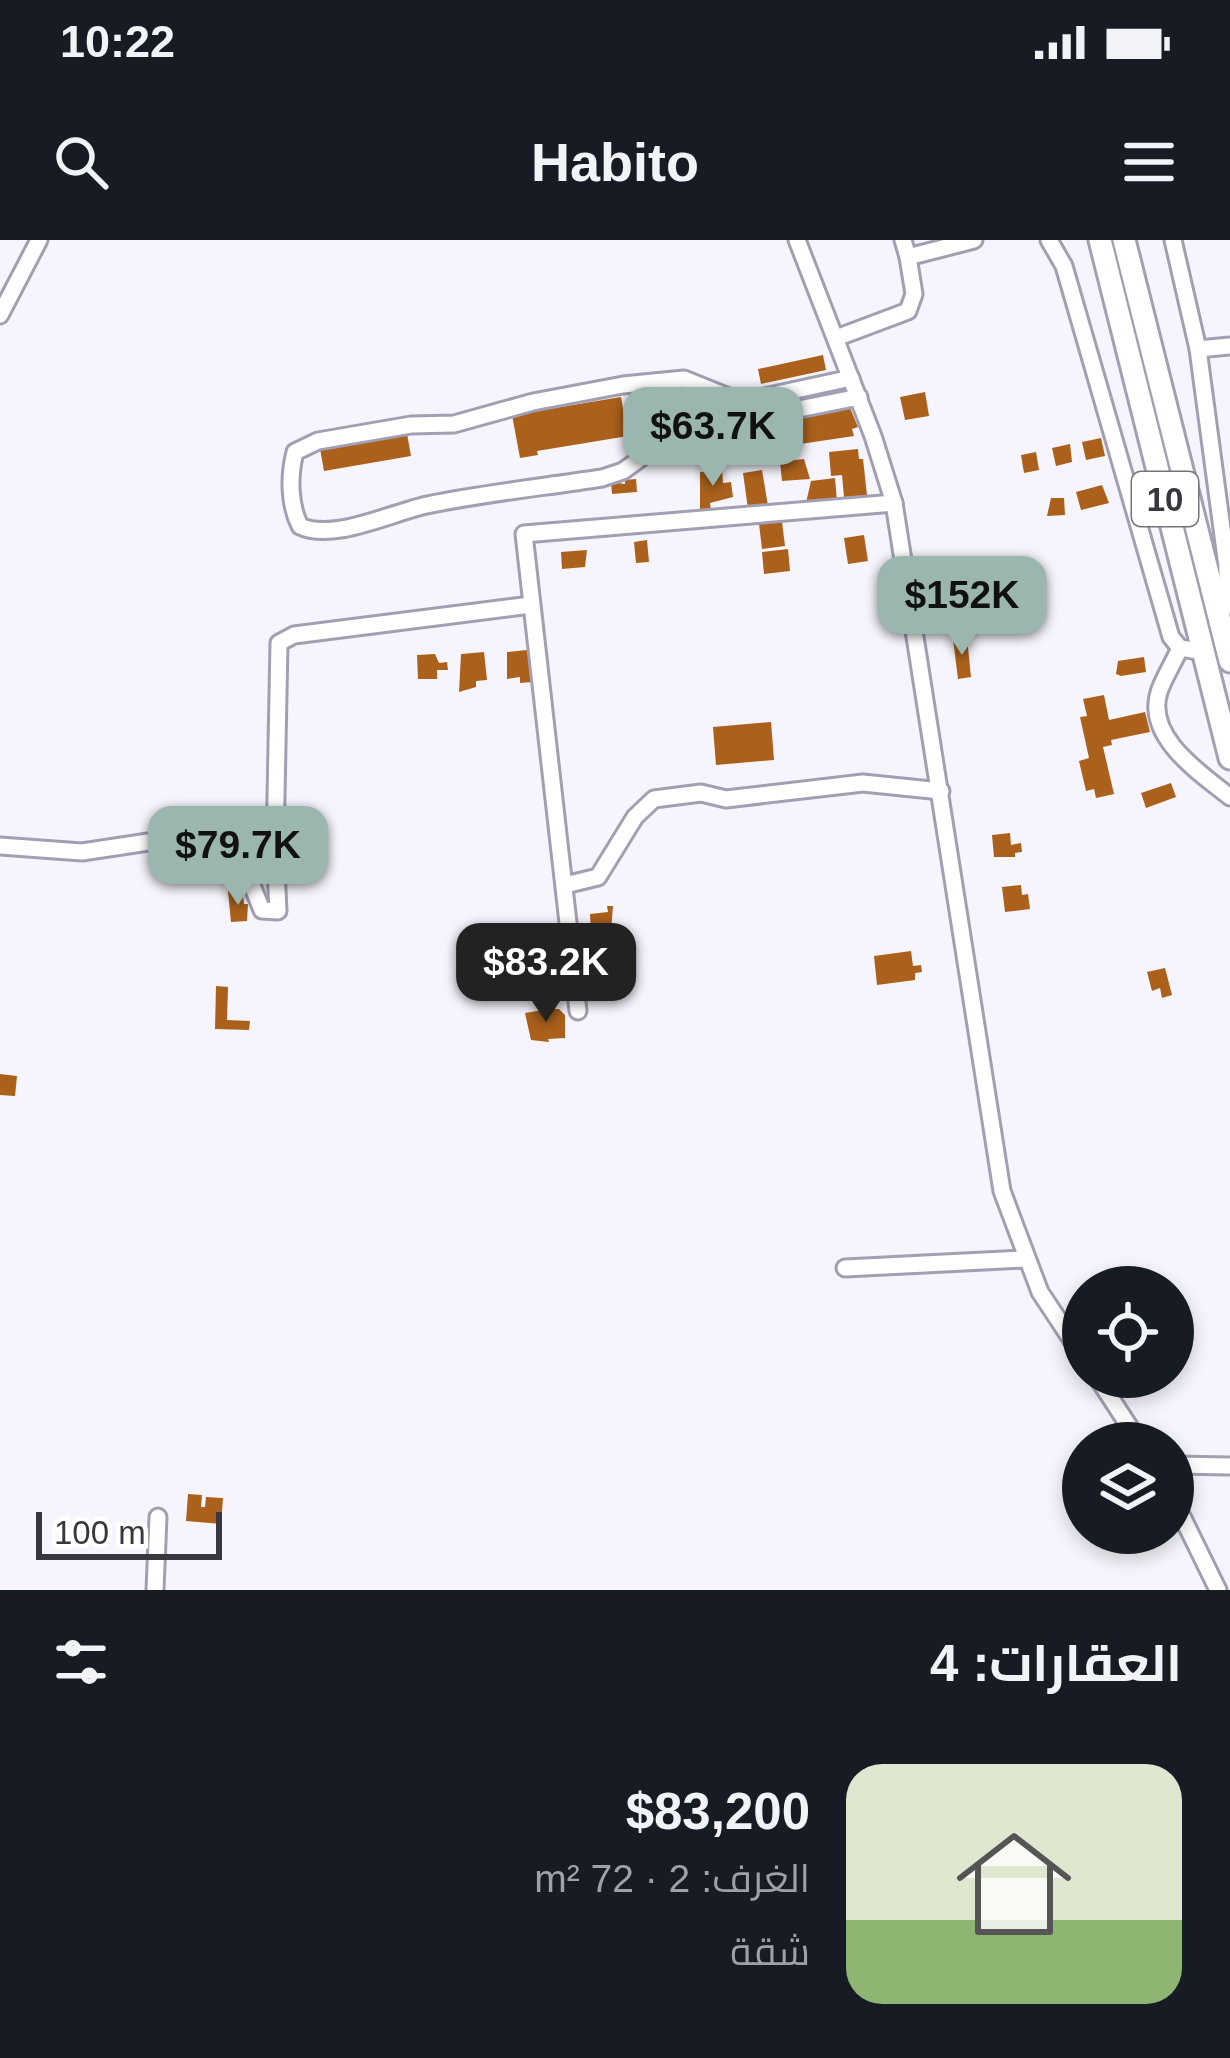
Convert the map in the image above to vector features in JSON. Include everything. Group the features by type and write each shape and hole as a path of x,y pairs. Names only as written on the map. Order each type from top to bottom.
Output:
{"highway":[{"name":"10","path":"1100,240 1230,758"},
{"name":"10","path":"1124,240 1230,661"}],"street":[{"path":"0,315 39,240"},
{"path":"797,240 859,397 894,503 994,1149 1024,1259 1062,1330"},
{"path":"836,338 908,311 914,294 905,248 974,240"},
{"path":"1049,240 1064,266 1166,622 1180,648"},
{"path":"1173,240 1198,349 1228,585 1219,621"},
{"path":"1198,349 1230,346"},
{"path":"851,378 742,402 684,379 623,385 532,402 454,424 411,425 318,441 295,452 293,508 300,526 309,531 347,527 426,505 602,478 623,471 674,434 859,397"},
{"path":"578,1011 525,532 894,503"},
{"path":"0,845 82,852 221,831 236,846 262,910 278,911 278,645 294,635 531,604"},
{"path":"1180,648 1205,652"},
{"path":"1180,648 1160,691 1160,722 1177,752 1230,797"},
{"path":"566,885 598,877 635,817 654,799 701,793 726,799 863,783 941,791"},
{"path":"845,1268 1024,1259"},
{"path":"1194,1465 1230,1466"},
{"path":"155,1590 158,1516"},
{"path":"1194,1541 1218,1590"}],"building":[{"path":"823,355 826,370 761,384 758,369"},
{"path":"925,392 929,416 905,420 900,397"},
{"path":"621,397 628,436 520,458 512,415"},
{"path":"850,408 858,427 852,429 854,436 787,446 780,419"},
{"path":"406,428 411,456 324,471 319,443"},
{"path":"1101,438 1105,456 1086,460 1082,442"},
{"path":"1070,444 1072,462 1056,466 1052,448"},
{"path":"858,449 867,495 844,497 842,475 831,476 829,452"},
{"path":"1036,452 1039,470 1024,473 1021,455"},
{"path":"804,459 810,479 782,481 780,462"},
{"path":"722,470 723,483 731,482 733,497 710,503 711,512 700,513 700,472"},
{"path":"762,470 768,506 748,509 743,473"},
{"path":"835,478 837,501 806,503 811,481"},
{"path":"636,479 637,492 612,494 611,482 625,484 625,480"},
{"path":"1102,485 1109,503 1081,510 1076,492"},
{"path":"1051,498 1064,498 1065,515 1047,516"},
{"path":"782,522 785,546 762,549 759,524"},
{"path":"864,535 868,561 848,564 844,538"},
{"path":"647,540 649,562 636,563 634,542"},
{"path":"788,549 790,571 764,574 762,552"},
{"path":"587,550 585,567 562,569 561,552"},
{"path":"967,637 971,677 958,679 953,639"},
{"path":"536,649 538,677 520,683 520,677 507,679 507,652"},
{"path":"484,652 487,680 459,692 461,654"},
{"path":"435,654 439,663 447,662 448,670 437,670 437,679 418,679 417,655"},
{"path":"1144,657 1146,672 1116,674 1118,661"},
{"path":"1104,695 1109,720 1145,712 1150,732 1111,740 1112,745 1103,747 1114,794 1096,798 1094,789 1086,791 1079,761 1089,758 1080,717 1087,716 1083,699"},
{"path":"771,722 774,760 716,765 713,727"},
{"path":"1171,783 1176,797 1146,808 1141,793"},
{"path":"1010,833 1011,845 1021,843 1022,852 1015,857 994,857 992,835"},
{"path":"1021,885 1030,909 1005,912 1002,887"},
{"path":"228,891 243,896 248,904 247,921 231,922"},
{"path":"607,906 613,906 611,931 591,932 590,914 608,912"},
{"path":"556,928 558,952 552,953 553,967 542,968 541,955 532,956 530,930"},
{"path":"911,951 913,966 921,965 922,972 915,973 915,980 877,985 874,956"},
{"path":"1165,968 1172,995 1162,998 1160,988 1152,991 1147,972"},
{"path":"216,986 228,987 227,1020 250,1021 249,1030 215,1029"},
{"path":"549,1009 565,1015 565,1038 531,1040 525,1013"},
{"path":"0,1074 17,1076 15,1096 0,1095"},
{"path":"188,1494 202,1495 201,1507 206,1497 223,1498 221,1524 186,1521"}]}
